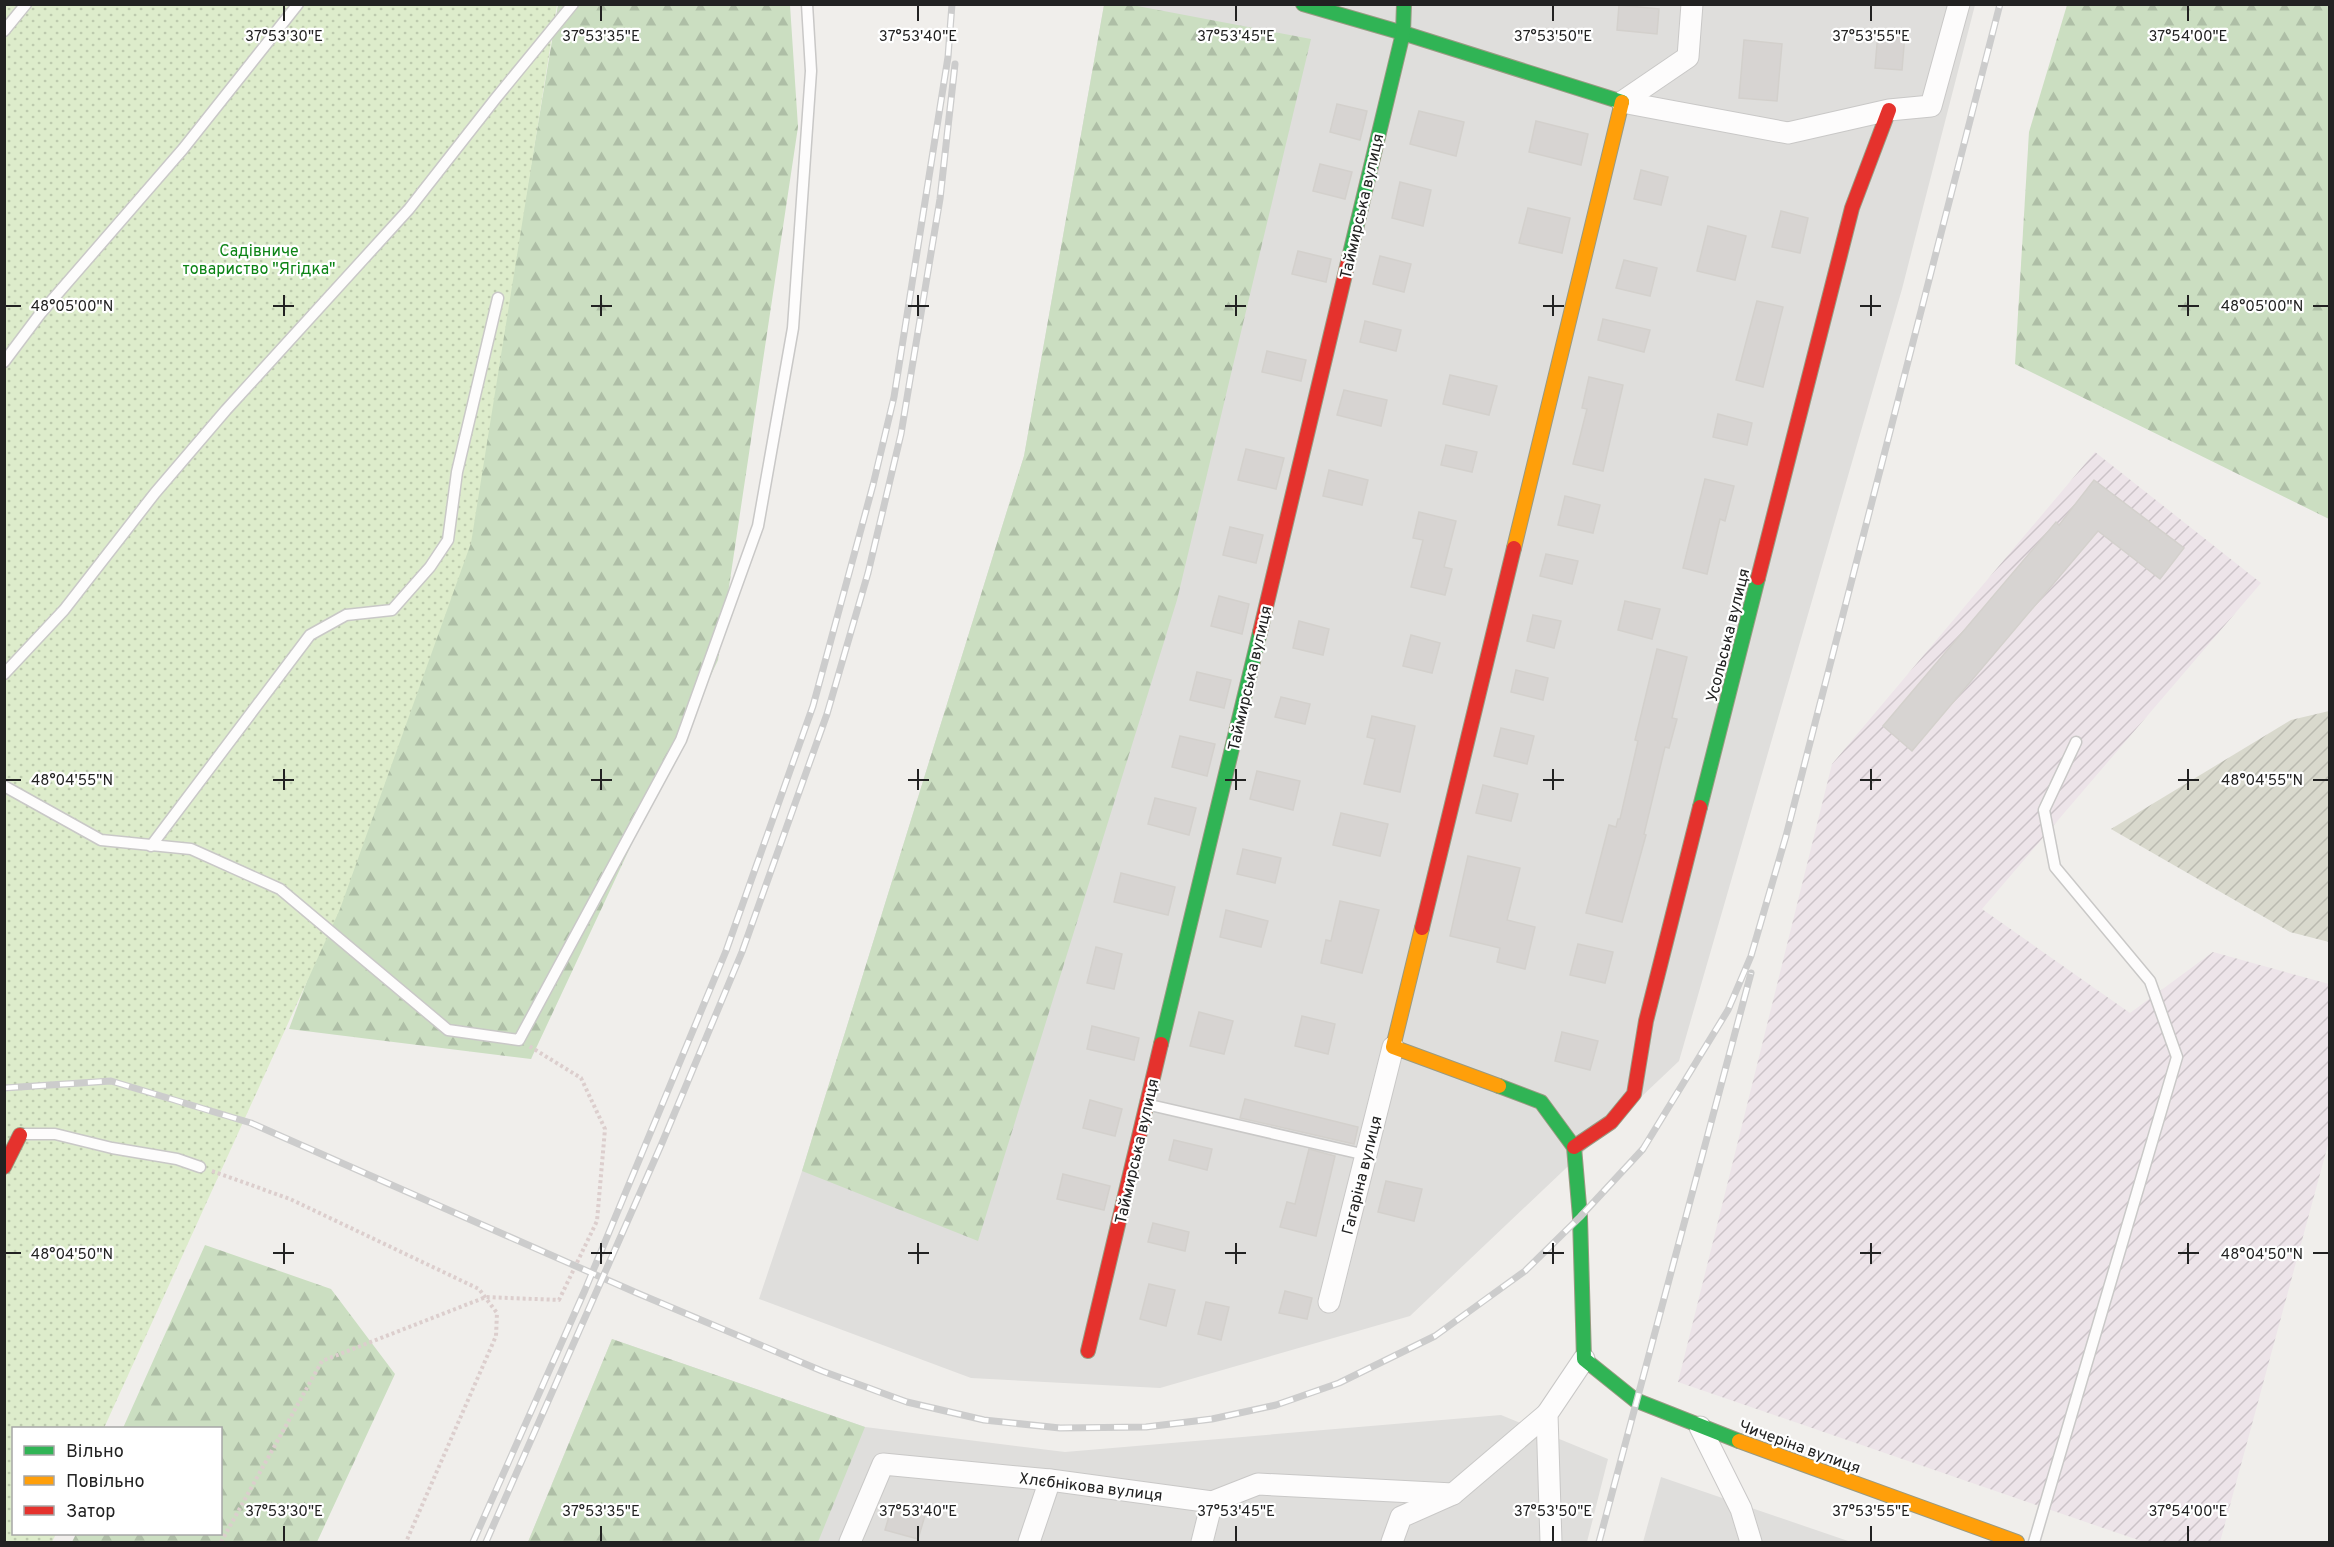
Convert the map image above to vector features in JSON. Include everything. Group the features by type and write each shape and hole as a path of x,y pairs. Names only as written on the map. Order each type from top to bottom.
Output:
{"street":[{"path":"1303,4 1622,102 1788,133 1889,110 1931,106 1959,4"},
{"name":"Таймирська вулиця","path":"1088,1352 1403,33 1404,4"},
{"path":"1392,1542 1401,1517 1453,1494 1547,1414 1584,1359 1580,1217 1574,1147 1540,1102 1393,1047 1622,102 1688,57 1692,4"},
{"name":"Усольська вулиця","path":"1574,1147 1611,1122 1634,1094 1646,1021 1852,208 1889,110"},
{"name":"Гагаріна вулиця","path":"1329,1302 1393,1047"},
{"path":"4,1167 20,1135"},
{"name":"Чичеріна вулиця","path":"1584,1359 1635,1400 1700,1427 2017,1542"},
{"path":"1547,1414 1551,1542"},
{"path":"1700,1427 1741,1509 1750,1542"},
{"name":"Хлєбнікова вулиця","path":"850,1542 883,1464 1050,1480 1212,1502 1258,1484 1453,1494"},
{"path":"1029,1542 1050,1480"},
{"path":"1202,1542 1212,1502"}],"lane":[{"path":"4,31 26,4"},
{"path":"4,362 40,314 183,149 298,4"},
{"path":"4,674 64,610 155,493 226,410 409,209 573,4"},
{"path":"4,786 101,840 191,849 280,889 448,1030 519,1040 681,740 758,526 793,328 811,71 807,4"},
{"path":"151,846 310,635 346,615 392,610 430,567 448,540 457,472 498,298"},
{"path":"2034,1542 2177,1058 2150,981 2055,867 2044,810 2076,742"},
{"path":"1147,1104 1366,1155"},
{"path":"20,1135 55,1134 112,1148 177,1159 200,1167"}],"path":[{"path":"221,1542 322,1361 486,1297 559,1300 597,1221 605,1129 580,1078 519,1040"},
{"path":"200,1167 290,1199 479,1289 497,1313 496,1336 406,1542"}],"shaded area":[{"path":"1104,5 1975,5 1902,289 1679,1061 1410,1316 1160,1388 971,1378 759,1299 802,1171 1024,456"},
{"path":"2095,452 2261,583 1982,909 2130,1013 2213,952 2329,984 2329,1141 2220,1542 2144,1542 1678,1382 1832,764"},
{"path":"2329,711 2329,942 2290,932 2111,829 2291,720"},
{"path":"612,1339 865,1427 1065,1452 1501,1415 1608,1459 1587,1542 528,1542"},
{"path":"1661,1477 1851,1542 1643,1542"}],"green space":[{"name":"Садівниче товариство \"Ягідка\"","path":"5,5 557,5 471,543 340,909 104,1427 12,1427 12,1535 56,1535 52,1542 5,1542"},
{"path":"558,5 790,5 798,127 718,660 531,1059 289,1029 465,558"},
{"path":"1104,5 1132,5 1311,39 1177,600 978,1241 802,1171 1024,456"},
{"path":"2067,5 2329,5 2329,519 2015,364 2029,132"},
{"path":"205,1245 331,1289 395,1374 317,1542 72,1542 76,1535 222,1535 222,1427 123,1427"},
{"path":"612,1339 865,1427 818,1542 528,1542"}],"building":[{"path":"1619,5 1659,9 1657,34 1617,30"},
{"path":"1878,32 1905,34 1902,70 1875,68"},
{"path":"1744,40 1782,44 1777,101 1739,98"},
{"path":"1337,104 1367,111 1360,140 1330,132"},
{"path":"1419,111 1464,122 1456,156 1410,144"},
{"path":"1536,121 1588,134 1581,165 1529,152"},
{"path":"1320,164 1352,172 1345,199 1313,191"},
{"path":"1641,170 1668,177 1661,205 1634,199"},
{"path":"1400,182 1431,190 1423,226 1392,218"},
{"path":"1528,208 1570,218 1562,253 1519,243"},
{"path":"1781,211 1808,218 1800,253 1772,247"},
{"path":"1708,226 1746,236 1735,280 1697,271"},
{"path":"1298,251 1331,259 1326,282 1292,274"},
{"path":"1380,256 1411,264 1404,292 1373,284"},
{"path":"1624,260 1657,268 1650,296 1616,288"},
{"path":"1757,301 1783,307 1763,387 1736,380"},
{"path":"1603,319 1650,330 1644,352 1598,340"},
{"path":"1365,321 1401,330 1396,351 1360,342"},
{"path":"1267,351 1306,360 1301,381 1262,372"},
{"path":"1450,375 1497,386 1489,415 1443,404"},
{"path":"1589,377 1623,385 1603,471 1573,464 1587,409 1582,408"},
{"path":"1344,390 1387,400 1381,426 1337,415"},
{"path":"1718,414 1752,423 1747,445 1713,437"},
{"path":"1446,445 1477,452 1472,472 1441,465"},
{"path":"1246,449 1284,458 1276,489 1238,480"},
{"path":"1329,470 1368,480 1362,505 1323,496"},
{"path":"1705,479 1734,486 1725,521 1720,519 1707,574 1683,568"},
{"path":"2094,480 2184,548 2160,579 2098,531 1912,751 1883,726 2056,522 2059,525"},
{"path":"1565,496 1600,505 1593,533 1558,525"},
{"path":"1419,512 1456,521 1444,567 1452,569 1445,595 1411,587 1423,540 1413,538"},
{"path":"1230,527 1263,535 1256,563 1223,555"},
{"path":"1546,554 1578,561 1572,584 1540,576"},
{"path":"1219,596 1249,604 1242,634 1211,626"},
{"path":"1625,601 1660,609 1652,639 1618,630"},
{"path":"1533,615 1561,621 1554,648 1527,641"},
{"path":"1299,621 1329,629 1323,655 1293,648"},
{"path":"1411,635 1440,643 1432,673 1403,666"},
{"path":"1657,649 1687,657 1672,718 1677,719 1669,748 1665,747 1644,834 1646,835 1622,922 1586,913 1609,825 1616,827 1620,819 1638,741 1635,740"},
{"path":"1516,670 1548,678 1543,700 1511,692"},
{"path":"1197,672 1231,680 1224,708 1190,700"},
{"path":"1281,697 1310,704 1305,724 1275,717"},
{"path":"1372,716 1415,726 1400,792 1364,784 1375,739 1367,737"},
{"path":"1501,728 1534,736 1527,764 1494,756"},
{"path":"1180,736 1215,744 1207,776 1172,767"},
{"path":"1257,771 1300,781 1293,810 1250,799"},
{"path":"1483,785 1518,794 1511,821 1476,813"},
{"path":"1155,798 1196,808 1189,835 1148,824"},
{"path":"1341,813 1388,824 1380,856 1333,845"},
{"path":"1243,849 1281,858 1275,883 1237,874"},
{"path":"1468,856 1520,868 1507,920 1535,927 1525,969 1497,962 1500,948 1450,936"},
{"path":"1121,873 1175,887 1168,915 1114,902"},
{"path":"1340,901 1379,910 1362,973 1321,963 1326,940 1331,941"},
{"path":"1226,910 1268,921 1261,947 1220,937"},
{"path":"1578,944 1613,952 1605,983 1570,975"},
{"path":"1096,947 1122,954 1114,989 1087,983"},
{"path":"1199,1012 1233,1021 1224,1054 1190,1046"},
{"path":"1302,1016 1335,1024 1328,1054 1295,1046"},
{"path":"1092,1026 1139,1038 1134,1060 1087,1049"},
{"path":"1562,1032 1598,1041 1590,1070 1555,1061"},
{"path":"1245,1099 1358,1127 1354,1144 1240,1118"},
{"path":"1090,1100 1122,1109 1115,1136 1083,1128"},
{"path":"1174,1140 1212,1149 1207,1170 1169,1160"},
{"path":"1309,1149 1335,1156 1316,1236 1280,1227 1287,1202 1295,1204"},
{"path":"1063,1174 1110,1186 1104,1210 1057,1199"},
{"path":"1386,1181 1422,1189 1414,1221 1378,1212"},
{"path":"1153,1223 1189,1232 1185,1251 1148,1242"},
{"path":"1149,1284 1175,1290 1166,1326 1140,1319"},
{"path":"1285,1291 1312,1298 1307,1319 1279,1313"},
{"path":"1206,1302 1229,1307 1221,1340 1198,1334"},
{"path":"893,1503 926,1512 918,1539 885,1530"}],"railway":[{"path":"473,1542 585,1290 726,951 813,706 873,485 894,397 948,57 952,4"},
{"path":"4,1088 111,1081 251,1123 637,1293 822,1371 907,1402 984,1420 1060,1428 1146,1427 1212,1419 1276,1405 1339,1383 1435,1336 1525,1271 1580,1217 1643,1149 1728,1010 1751,956 1786,836 2000,4"},
{"path":"486,1542 662,1143 742,952 827,714 868,573 901,434 940,199 955,64"},
{"path":"1599,1542 1751,973"}],"traffic: fast":[{"path":"1303,4 1622,102"},
{"path":"1348,262 1403,33 1404,4"},
{"path":"1700,807 1758,578"},
{"path":"1161,1044 1260,632"},
{"path":"1499,1086 1541,1102 1574,1147 1580,1217 1584,1359 1635,1400 1739,1441"}],"traffic: slow":[{"path":"1514,548 1622,102"},
{"path":"1422,928 1393,1047 1499,1086"},
{"path":"1739,1441 2017,1542"}],"traffic: jam":[{"path":"1758,578 1852,208 1889,110"},
{"path":"1260,632 1348,262"},
{"path":"1422,928 1514,548"},
{"path":"1574,1147 1611,1122 1634,1094 1646,1021 1700,807"},
{"path":"1088,1351 1161,1044"},
{"path":"4,1167 20,1135"}]}
